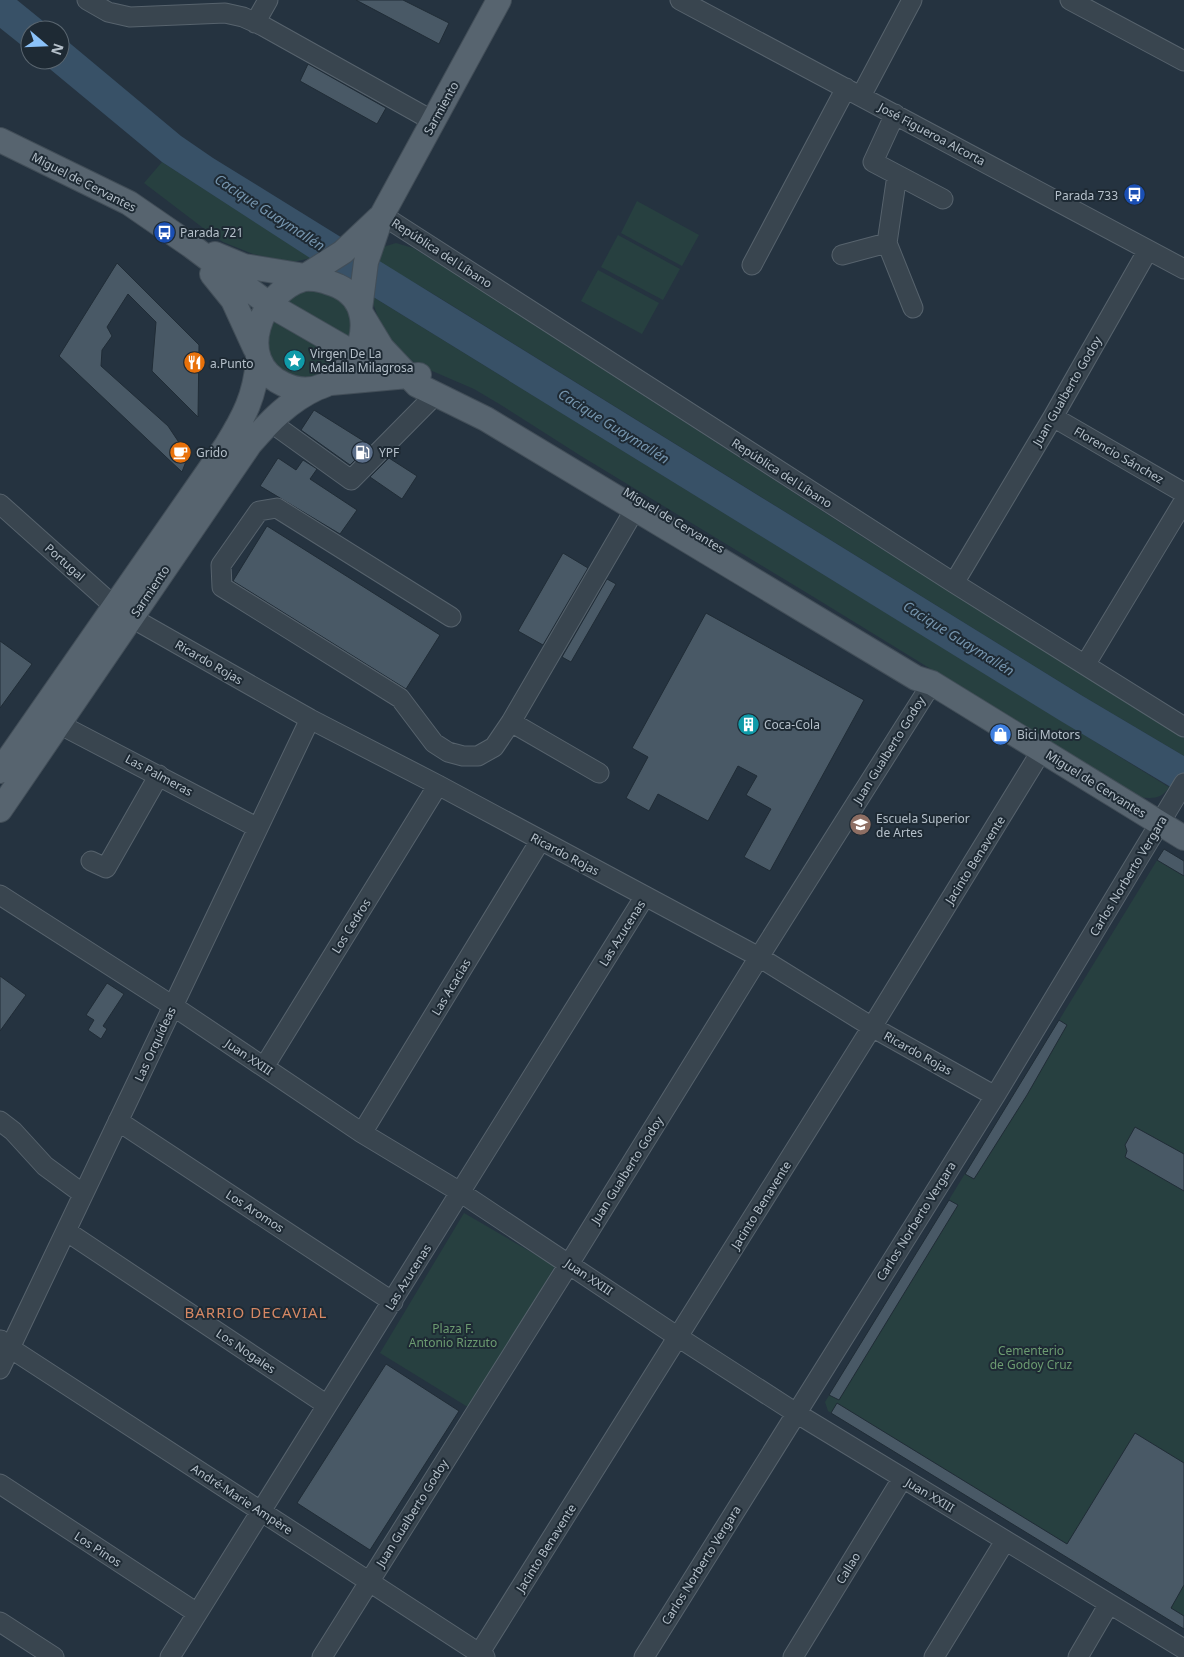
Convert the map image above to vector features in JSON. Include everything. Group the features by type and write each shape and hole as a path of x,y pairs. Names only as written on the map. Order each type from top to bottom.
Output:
{"main road":[{"name":"Sarmiento","path":"0,810 59,724 123,612 244,418 256,385 260,326 270,306 283,289 309,274 360,250 382,215 499,0"},
{"name":"Miguel de Cervantes","path":"0,140 119,198 157,221 270,306 356,353 408,376"},
{"name":"Miguel de Cervantes","path":"190,245 201,247 244,266 270,272 309,274 346,291 362,304 382,348 417,385 486,419 916,678 932,683 1184,838"},
{"name":"Miguel de Cervantes","path":"190,245 193,255 233,300 257,354 271,377 286,386 303,389 421,375 486,406 921,670 932,683"},
{"name":"Sarmiento","path":"356,353 362,333 360,250"},
{"path":"324,386 349,365 356,353"},
{"name":"Sarmiento","path":"0,771 269,421 295,400 324,386"}],"street":[{"path":"87,0 108,12 130,17 225,13 243,17 433,122"},
{"path":"256,23 268,0"},
{"name":"José Figueroa Alcorta","path":"680,0 1184,269"},
{"path":"752,265 853,92 912,0"},
{"path":"1070,0 1184,61"},
{"path":"895,114 873,162 943,200"},
{"path":"897,175 887,243 913,308"},
{"name":"República del Líbano","path":"382,215 954,583 1184,727"},
{"path":"842,255 887,243"},
{"name":"Juan Gualberto Godoy","path":"954,583 1054,417 1148,250"},
{"path":"269,421 351,480 436,394"},
{"name":"Florencio Sánchez","path":"1054,417 1184,493"},
{"path":"1085,665 1184,500"},
{"name":"Portugal","path":"0,504 123,612"},
{"path":"452,616 277,508 259,511 221,565 222,587 400,698 434,744 448,752 463,756 478,756 494,747 511,722 635,509"},
{"name":"Ricardo Rojas","path":"123,612 310,719 438,785 759,957 872,1027 995,1096"},
{"name":"Juan Gualberto Godoy","path":"322,1657 932,683"},
{"name":"Las Orquídeas","path":"0,1369 5,1344 66,1231 310,719"},
{"path":"511,722 599,773"},
{"name":"Las Palmeras","path":"59,724 258,828"},
{"name":"Jacinto Benavente","path":"480,1656 872,1027 1042,750"},
{"path":"91,861 106,868 159,775"},
{"name":"Los Cedros","path":"264,1067 438,785"},
{"name":"Carlos Norberto Vergara","path":"644,1657 995,1096 1181,788"},
{"name":"Las Acacias","path":"362,1132 540,841"},
{"name":"Juan XXIII","path":"0,895 173,1006 362,1132 460,1192 678,1338 796,1414 1184,1649"},
{"name":"Las Azucenas","path":"170,1657 645,896"},
{"path":"0,1121 13,1131 45,1166 84,1194"},
{"name":"Los Aromos","path":"118,1121 393,1302"},
{"name":"Los Nogales","path":"66,1231 327,1405"},
{"name":"André-Marie Ampère","path":"5,1344 260,1512 369,1581 480,1656"},
{"name":"Callao","path":"793,1657 902,1479"},
{"name":"Los Pinos","path":"0,1484 197,1613"},
{"path":"934,1657 1005,1541"},
{"path":"1078,1657 1109,1604"},
{"path":"0,1622 54,1657"}],"green space":[{"path":"162,162 311,258 293,262 253,254 223,242 144,183"},
{"path":"637,201 699,235 682,266 621,233"},
{"path":"618,235 680,269 663,300 601,267"},
{"path":"396,243 413,248 443,266 861,536 1155,718 1184,738 1184,756 1081,695 374,259 383,247"},
{"path":"598,270 659,303 642,334 581,301"},
{"path":"314,288 330,290 352,312 351,343 283,303 294,294"},
{"path":"370,295 1169,787 1160,796 1139,797 581,456 501,405 474,389 416,364 392,341 378,317"},
{"path":"272,317 344,357 335,369 302,383 266,358"},
{"name":"Cementerio de Godoy Cruz","path":"1164,849 1184,861 1184,1629 828,1411 825,1402"},
{"name":"Plaza F. Antonio Rizzuto","path":"464,1213 555,1266 471,1409 380,1353"}],"water":[{"path":"0,0 17,0 42,20 20,20 20,44 0,28"},
{"name":"Cacique Guaymallén","path":"70,43 181,136 213,158 1081,695 1184,756 1184,795 1059,720 310,258 162,162 51,70 70,70"}],"building":[{"path":"356,0 403,0 449,23 439,44"},
{"path":"308,64 386,108 377,124 300,81"},
{"path":"117,263 199,345 198,417 152,371 156,322 128,294 107,327 112,336 102,350 101,366 168,426 188,456 182,472 59,356"},
{"path":"314,410 370,445 350,465 301,430"},
{"path":"278,458 296,470 303,460 317,469 310,479 357,510 340,534 260,486"},
{"path":"389,458 417,476 402,499 370,477"},
{"path":"267,526 440,635 406,689 233,581"},
{"path":"563,553 588,568 543,645 518,631"},
{"path":"607,579 616,584 571,662 562,657"},
{"name":"Coca-Cola","path":"706,613 864,700 770,871 744,857 771,809 746,795 757,776 738,766 708,821 658,794 649,811 626,798 648,757 632,748"},
{"path":"0,641 32,664 0,708"},
{"path":"1164,849 1184,861 1184,876 1157,860"},
{"path":"0,976 26,995 0,1031"},
{"path":"107,983 124,994 103,1026 107,1029 101,1039 88,1030 94,1020 86,1015"},
{"path":"1059,1020 1067,1025 1027,1095 974,1179 965,1174"},
{"path":"1135,1127 1184,1154 1184,1191 1125,1157 1127,1151 1125,1145"},
{"path":"949,1200 958,1205 839,1400 829,1395"},
{"path":"386,1364 459,1411 370,1550 297,1503"},
{"path":"837,1403 1067,1544 1135,1433 1184,1463 1184,1585 1171,1608 1184,1616 1184,1629 831,1413"}],"place":[{"name":"Parada 733","path":"1134,195"},
{"name":"Parada 721","path":"164,232"},
{"name":"Virgen De La Medalla Milagrosa","path":"294,360"},
{"name":"a.Punto","path":"194,363"},
{"name":"Grido","path":"180,452"},
{"name":"YPF","path":"363,452"},
{"name":"Coca-Cola","path":"748,724"},
{"name":"Bici Motors","path":"1001,734"},
{"name":"Escuela Superior de Artes","path":"860,825"}],"district":[{"name":"BARRIO DECAVIAL","path":"256,1312"}]}
